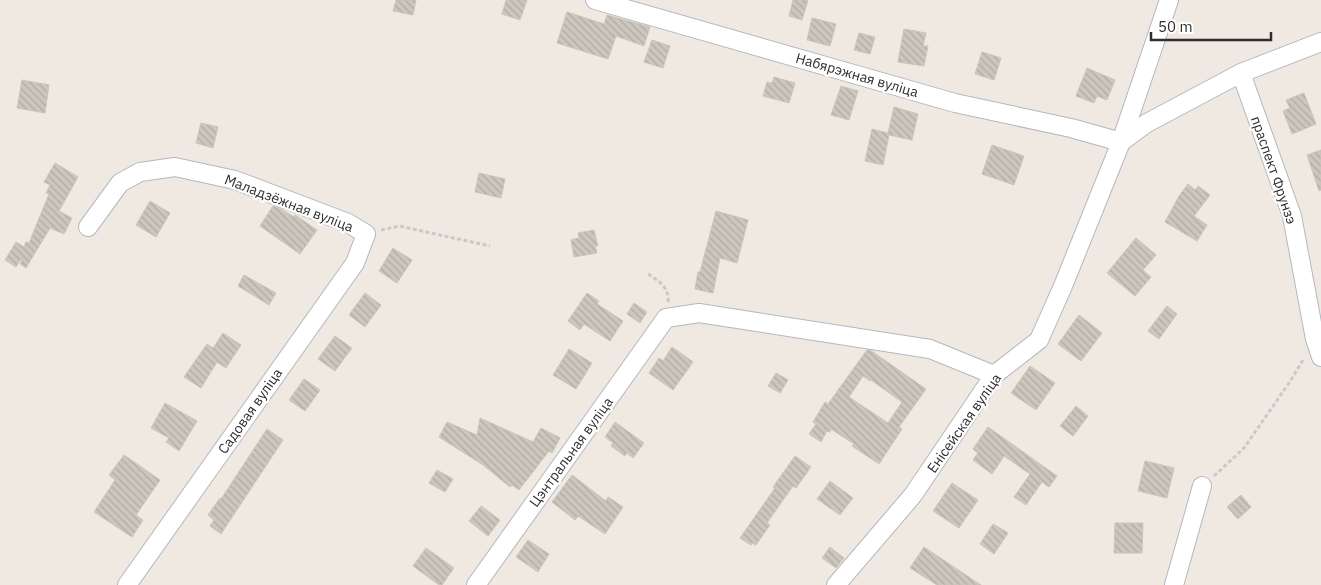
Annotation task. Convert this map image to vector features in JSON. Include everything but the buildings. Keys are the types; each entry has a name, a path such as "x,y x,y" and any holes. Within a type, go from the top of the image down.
{"street":[{"name":"Набярэжная вуліца","path":"595,0 955,103 1070,128 1121,142"},
{"name":"Енісейская вуліца","path":"836,585 914,495 994,375 1039,340 1121,142 1169,0"},
{"path":"1121,142 1147,123 1241,73 1321,42"},
{"name":"праспект Фрунзэ","path":"1241,73 1292,216 1315,339 1321,356"},
{"name":"Маладзёжная вуліца","path":"88,227 120,183 140,172 174,167 235,180 348,223 366,234"},
{"name":"Садовая вуліца","path":"127,585 355,263 366,234"},
{"path":"666,318 698,313 930,349 994,375"},
{"name":"Цэнтральная вуліца","path":"476,585 666,318"},
{"path":"1174,585 1202,486"}],"path":[{"path":"366,234 399,226 490,246"},
{"path":"648,274 664,285 669,298 666,318"},
{"path":"1202,486 1244,448 1291,380 1315,339"}]}
